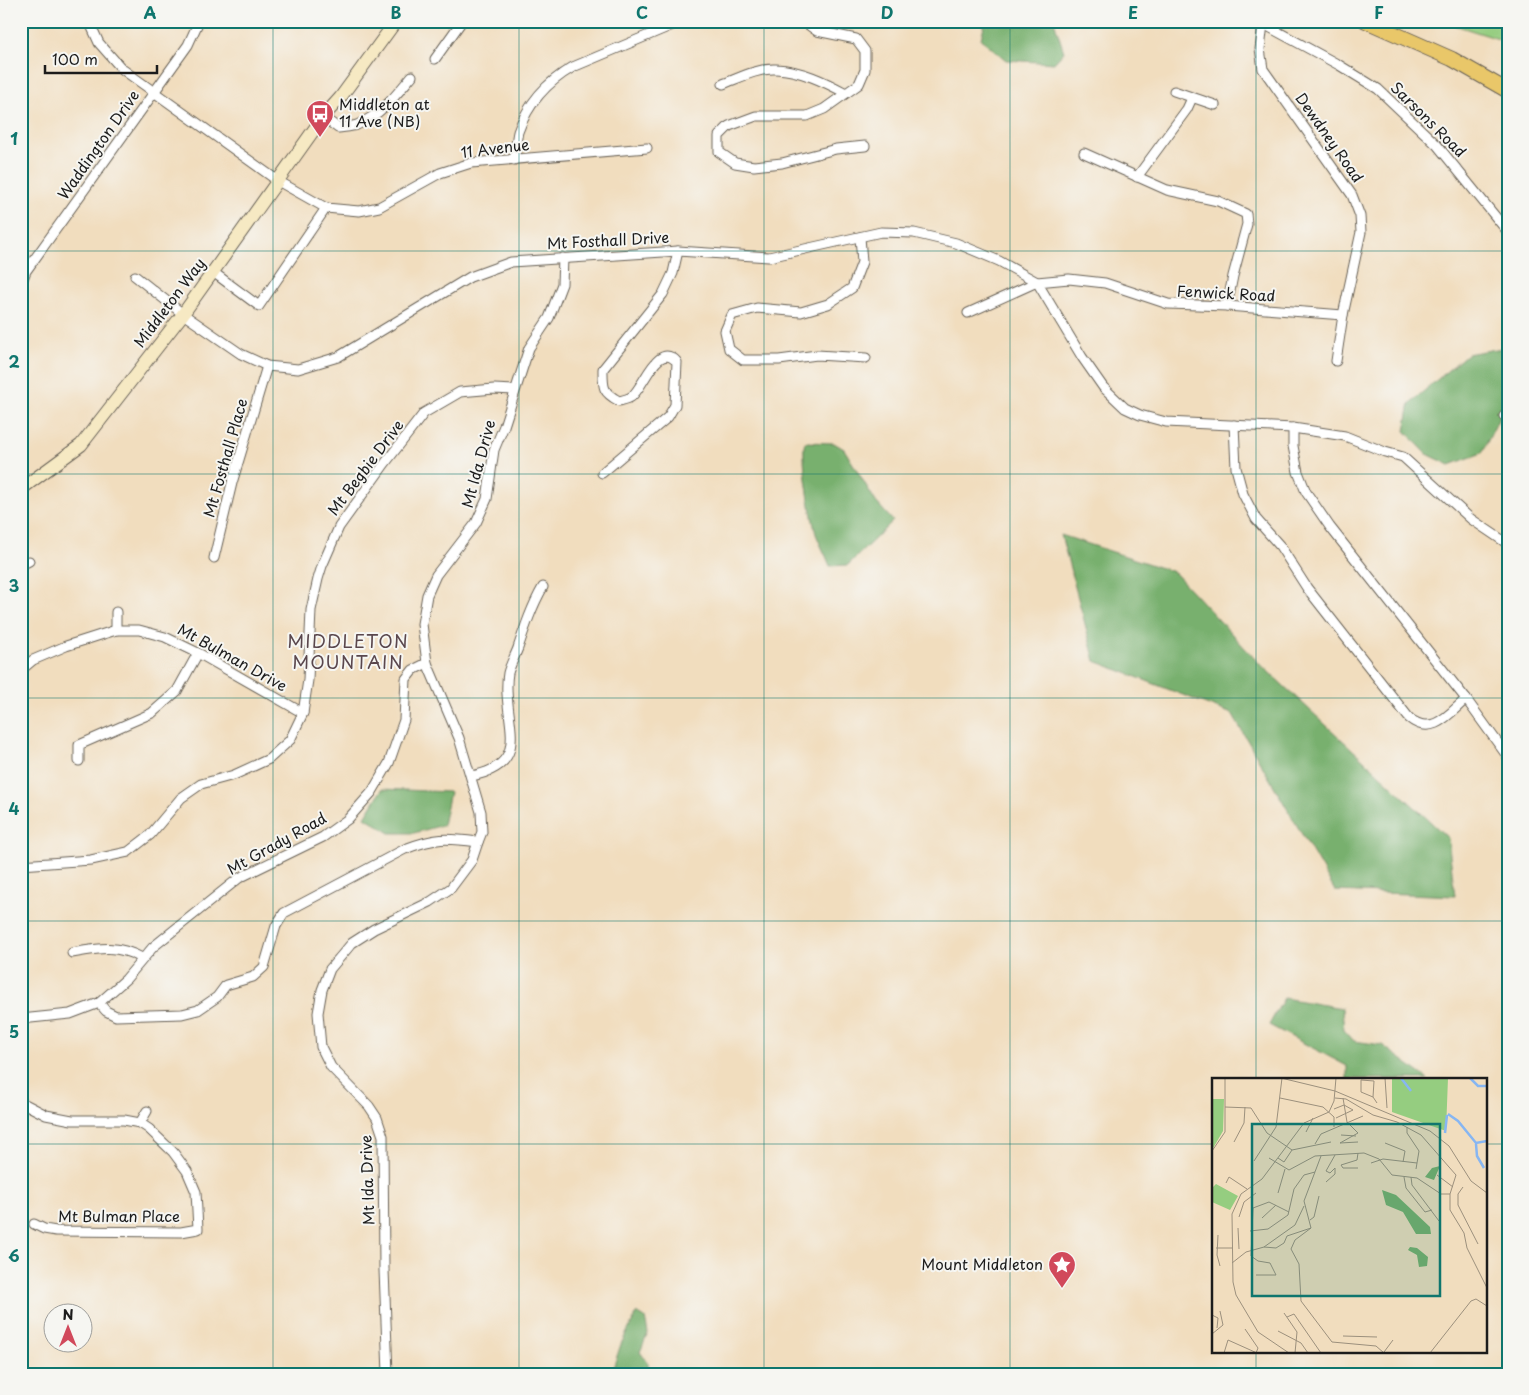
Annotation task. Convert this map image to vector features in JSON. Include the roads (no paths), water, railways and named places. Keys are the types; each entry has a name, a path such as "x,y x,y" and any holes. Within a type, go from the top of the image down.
{"main road":[{"path":"1366,21 1452,59 1508,91"}],"street":[{"name":"11 Avenue","path":"89,21 99,43 122,69 278,181 326,208 359,211 379,207 440,173 471,163 647,148"},
{"name":"Waddington Drive","path":"21,284 26,272 188,45 199,21"},
{"name":"Middleton Way","path":"21,489 81,445 183,314 323,117 340,98 396,21"},
{"path":"436,59 462,21"},
{"path":"514,160 518,134 528,111 544,89 558,76 573,67 671,23 682,21"},
{"path":"802,21 817,32 856,39 865,51 865,70 859,84 824,109 807,116 756,116 729,126 718,136 719,152 735,163 754,166 782,163 836,149 865,146"},
{"name":"Sarsons Road","path":"1260,23 1339,65 1378,89 1437,144 1508,232"},
{"name":"Dewdney Road","path":"1260,23 1260,48 1263,69 1352,195 1360,216 1362,232 1343,315 1336,361"},
{"path":"723,84 750,74 775,69 802,74 824,81 846,93"},
{"path":"323,117 338,128 356,126 390,102 412,76"},
{"path":"1174,91 1215,105"},
{"path":"1137,177 1187,109 1192,98"},
{"path":"1084,153 1166,190 1218,201 1246,214 1247,224 1233,276 1228,306"},
{"path":"213,272 260,306 326,208"},
{"name":"Mt Fosthall Drive","path":"135,276 183,314 241,354 267,366 298,369 338,357 470,277 511,262 678,251 769,257 881,232 914,233 947,241 999,261 1037,282"},
{"path":"860,237 862,262 852,288 828,304 801,312 757,308 732,315 724,332 729,349 743,360 778,360 817,354 866,358"},
{"path":"602,473 668,417 675,406 678,362 673,357 665,356 658,360 631,397 619,401 608,395 603,384 603,369 663,294 673,273 678,251"},
{"name":"Mt Ida Drive","path":"388,1374 384,1270 383,1136 377,1118 369,1106 331,1067 321,1047 318,1013 322,990 330,969 352,942 374,929 430,902 451,888 472,860 482,832 481,812 459,738 427,663 422,624 427,595 436,575 476,523 487,499 494,450 504,426 529,348 549,318 562,284 563,258"},
{"name":"Fenwick Road","path":"968,313 1037,282 1069,279 1105,283 1168,304 1228,306 1343,315"},
{"path":"1037,282 1082,357 1103,387 1125,408 1140,415 1166,422 1293,428 1345,436 1385,452 1403,456 1471,519 1508,544"},
{"name":"Mt Fosthall Place","path":"214,558 232,483 267,366"},
{"name":"Mt Begbie Drive","path":"21,865 92,860 128,852 150,835 181,798 201,784 234,775 268,759 290,740 303,713 308,680 311,610 322,566 339,527 424,413 460,392 494,389 514,390"},
{"path":"1234,425 1236,468 1243,494 1256,519 1280,546 1307,588 1409,718 1414,723 1421,725 1439,723 1466,699"},
{"path":"1293,428 1292,446 1298,472 1306,492 1330,527 1466,699 1508,757"},
{"path":"471,776 496,768 508,754 512,737 507,690 508,672 535,601 543,587"},
{"path":"116,612 116,630"},
{"name":"Mt Bulman Drive","path":"21,670 33,660 66,646 116,630 139,630 165,637 198,653 303,713"},
{"path":"79,761 79,745 152,713 176,690 198,653"},
{"name":"Mt Grady Road","path":"21,1019 70,1014 99,1003 126,979 153,947 239,878 323,837 348,819 372,792 389,763 404,720 406,679 413,670 427,663"},
{"path":"99,1003 106,1011 116,1016 182,1014 198,1010 217,997 226,985 253,977 264,967 276,926 284,913 405,849 426,841 445,838 478,842"},
{"path":"72,953 98,948 116,948 142,958"},
{"name":"Mt Bulman Place","path":"21,1102 46,1116 72,1120 124,1120 140,1124 149,1129 173,1152 187,1171 196,1192 198,1229 181,1232 56,1232 34,1224"},
{"path":"140,1124 147,1111"}],"place":[{"name":"Middleton at 11 Ave (NB)","path":"320,138"},
{"name":"Mount Middleton","path":"1062,1289"}],"district":[{"name":"MIDDLETON MOUNTAIN","path":"348,652"}]}
